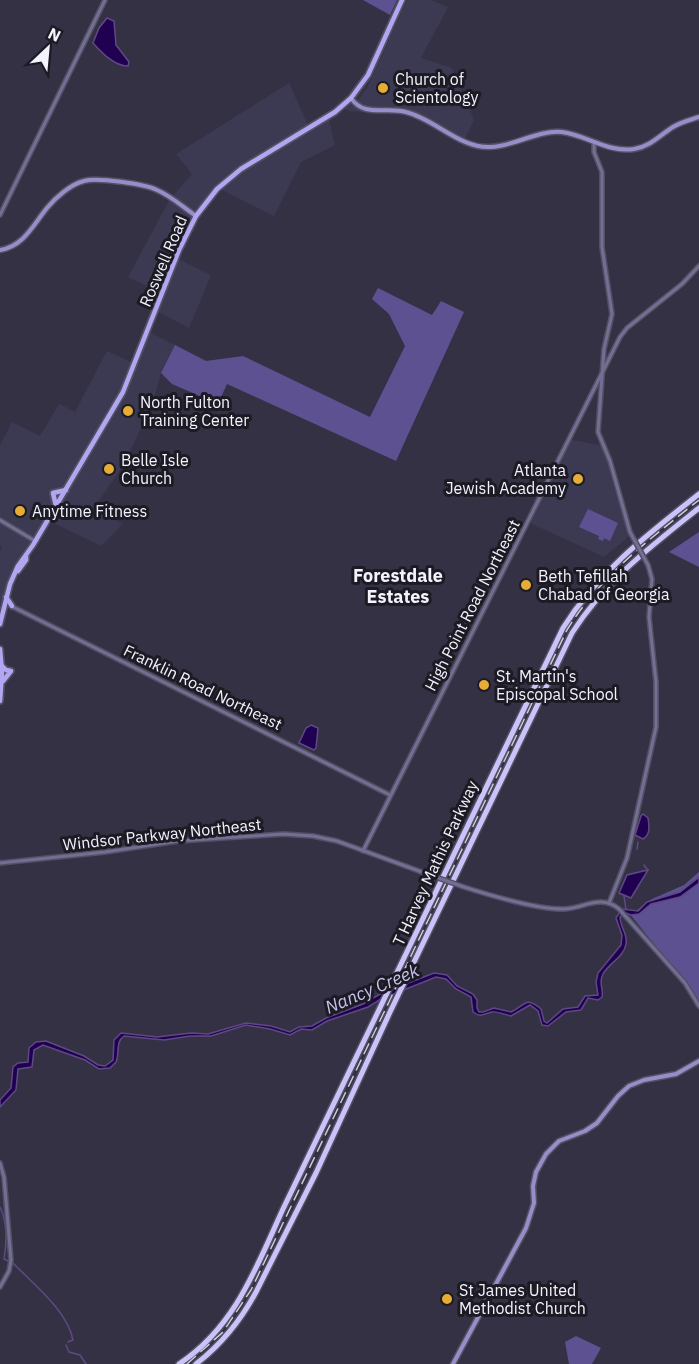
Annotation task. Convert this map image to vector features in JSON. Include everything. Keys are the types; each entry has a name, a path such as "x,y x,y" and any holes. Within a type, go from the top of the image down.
{"highway":[{"name":"T Harvey Mathis Parkway","path":"179,1364 212,1336 242,1297 545,661 566,622 611,567 698,494"},
{"name":"T Harvey Mathis Parkway","path":"196,1364 227,1336 251,1302 316,1173 411,967 572,633 585,612 609,583 656,542 699,510"}],"main road":[{"name":"Roswell Road","path":"0,624 6,597 23,558 123,392 178,250 195,216 217,189 240,170 335,112 351,98 368,75 402,0"},
{"path":"351,98 364,109 391,109 411,113 477,146 490,147 555,132 572,134 621,149 638,148 649,144 679,124 699,117"},
{"path":"0,250 21,240 56,198 87,180 153,188 167,195 195,216"},
{"path":"56,506 53,493 66,490"},
{"path":"6,597 12,606"},
{"path":"0,649 2,685 0,701"},
{"path":"1,665 10,671 2,685"},
{"path":"453,1364 526,1228 534,1203 533,1186 536,1172 546,1154 560,1141 585,1131 597,1123 629,1086 644,1080 676,1074 699,1061"}],"street":[{"path":"0,214 105,0"},
{"path":"594,142 594,152 602,172 602,247 612,314 605,342 599,434 610,461 630,532 648,565 652,579 649,617 656,682 656,727 627,858 609,903 619,909 686,983 699,1006"},
{"name":"High Point Road Northeast","path":"363,851 602,370 624,331 681,284 699,266"},
{"path":"0,520 35,541"},
{"name":"Franklin Road Northeast","path":"4,603 390,795"},
{"name":"Windsor Parkway Northeast","path":"0,863 105,852 178,841 283,834 329,839 464,887 551,909 569,909 596,902 609,903"},
{"path":"0,1163 4,1176 11,1260 9,1271 0,1287"}],"shaded area":[{"path":"363,0 397,0 390,15"},
{"path":"407,0 431,0 448,7 421,58 452,68 474,120 464,141 419,116 390,109 362,112 349,111 344,108 358,100 367,88"},
{"path":"107,18 114,21 116,45 129,62 128,66 113,61 93,43 99,28"},
{"path":"289,83 309,127 328,116 335,145 301,162 274,216 218,188 206,200 176,258 211,275 189,328 154,310 159,292 128,277 170,199 192,174 176,154"},
{"path":"378,288 432,315 441,301 464,312 396,461 227,384 218,404 172,384 161,373 175,345 206,361 243,356 370,417 405,346 389,314 372,299"},
{"path":"147,331 175,345 161,373 153,402 124,464 94,508 123,524 101,546 47,520 8,588 0,630 0,551 2,547 0,545 0,445 12,422 40,436 59,404 75,412 107,351 133,363"},
{"path":"568,439 604,446 614,488 630,532 628,537 604,557 530,523"},
{"path":"588,509 618,523 610,541 604,538 603,541 598,539 599,536 579,527"},
{"path":"699,532 699,567 669,552"},
{"path":"311,725 318,728 314,750 299,743 306,728"},
{"path":"643,814 648,818 649,827 643,839 635,835"},
{"path":"648,870 631,898 619,893 627,875"},
{"path":"699,872 699,1009 682,979 629,913 652,899 684,885"},
{"path":"699,877 699,883 680,897 651,904 639,914 626,913 620,917 626,937 625,949 603,974 602,997 598,1000 588,998 581,1010 566,1012 548,1026 542,1025 538,1011 530,1005 511,1016 494,1012 478,1015 473,1012 471,997 456,989 446,979 436,977 381,999 368,1007 327,1021 312,1030 301,1029 290,1035 246,1025 211,1036 164,1040 124,1036 119,1044 116,1062 110,1068 99,1069 85,1060 43,1045 34,1050 32,1067 18,1069 16,1090 0,1107 0,1100 11,1088 13,1067 18,1063 28,1062 29,1048 36,1042 46,1041 84,1056 98,1065 105,1066 113,1060 114,1040 121,1033 157,1037 191,1033 208,1034 246,1023 271,1026 290,1032 299,1027 312,1026 326,1018 363,1004 380,994 434,973 447,975 457,986 473,994 477,1000 479,1012 494,1008 511,1012 528,1002 541,1009 544,1021 547,1023 563,1009 578,1007 585,996 598,995 596,982 598,973 621,945 622,935 616,918 622,909 638,911 647,902 680,892"},
{"path":"576,1336 601,1348 592,1364 569,1364 565,1342"}],"waterway":[{"path":"637,849 638,842"},
{"path":"644,865 647,869"},
{"path":"624,896 626,910"},
{"path":"0,1207 6,1232 4,1259 8,1261"},
{"path":"13,1263 48,1298 64,1318 73,1340 68,1342"},
{"path":"66,1345 69,1352 80,1355 86,1364"}],"railway":[{"path":"187,1364 223,1332 251,1290 567,630 610,575 699,500"}],"place":[{"name":"Church of Scientology","path":"383,88"},
{"name":"North Fulton Training Center","path":"128,411"},
{"name":"Belle Isle Church","path":"109,469"},
{"name":"Atlanta Jewish Academy","path":"578,479"},
{"name":"Anytime Fitness","path":"20,511"},
{"name":"Beth Tefillah Chabad of Georgia","path":"526,585"},
{"name":"St. Martin's Episcopal School","path":"484,685"},
{"name":"St James United Methodist Church","path":"447,1299"}],"district":[{"name":"Forestdale Estates","path":"398,586"}],"water label":[{"name":"Nancy Creek","path":"372,989"}]}
